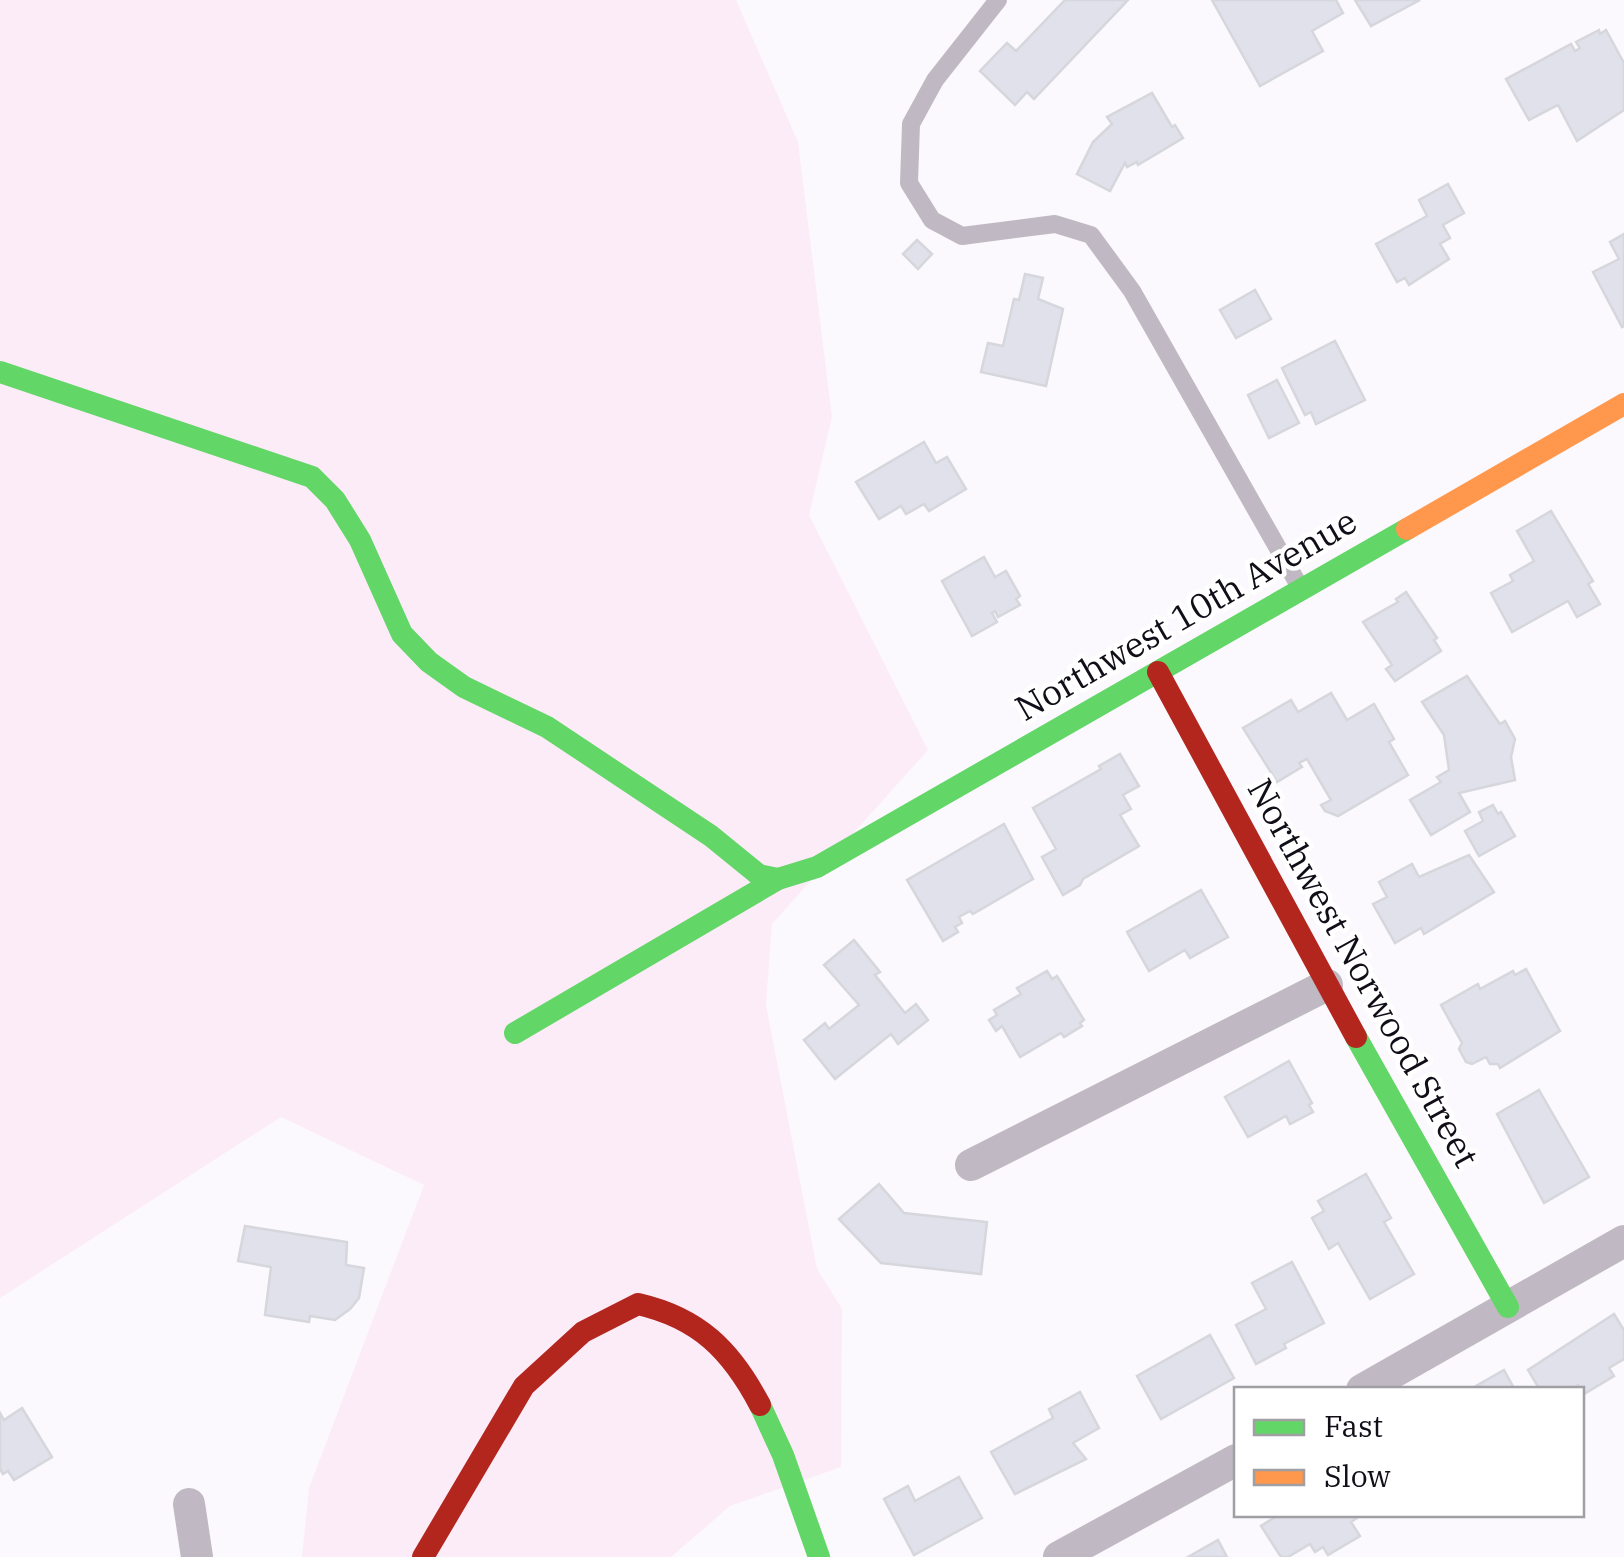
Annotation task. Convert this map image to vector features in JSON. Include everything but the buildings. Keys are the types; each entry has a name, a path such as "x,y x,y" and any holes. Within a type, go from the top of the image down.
{"street":[{"path":"0,372 312,477 335,500 360,540 402,634 429,662 464,686 546,727 710,836 759,875 778,878"},
{"name":"Northwest 10th Avenue","path":"514,1033 778,878 817,867 1624,404"},
{"name":"Northwest Norwood Street","path":"1158,672 1327,985 1508,1307"},
{"path":"971,1164 1327,985"},
{"path":"1367,1387 1624,1241"},
{"path":"423,1557 524,1386 583,1332 638,1304 676,1314 712,1337 756,1392 819,1557"},
{"path":"1059,1557 1234,1461"},
{"path":"189,1504 197,1557"}],"lane":[{"path":"998,0 935,80 911,124 910,183 932,220 962,236 1055,224 1091,235 1132,291 1301,590"}],"shaded area":[{"path":"0,0 736,0 798,142 832,417 809,515 928,750 772,924 766,1005 817,1269 842,1309 841,1467 730,1506 671,1557 302,1557 309,1488 424,1185 281,1117 0,1298"}],"traffic: fast":[{"path":"0,372 312,477 335,500 360,540 402,634 429,662 464,687 547,727 711,836 759,875 778,879"},
{"path":"515,1033 778,879 817,867 1407,529"},
{"path":"1356,1037 1508,1307"},
{"path":"760,1405 783,1455 819,1557"}],"traffic: slow":[{"path":"1407,529 1624,404"}],"traffic: jam":[{"path":"1158,672 1356,1037"},
{"path":"423,1557 524,1386 583,1332 638,1304 679,1318 711,1339 737,1368 760,1405"}]}
